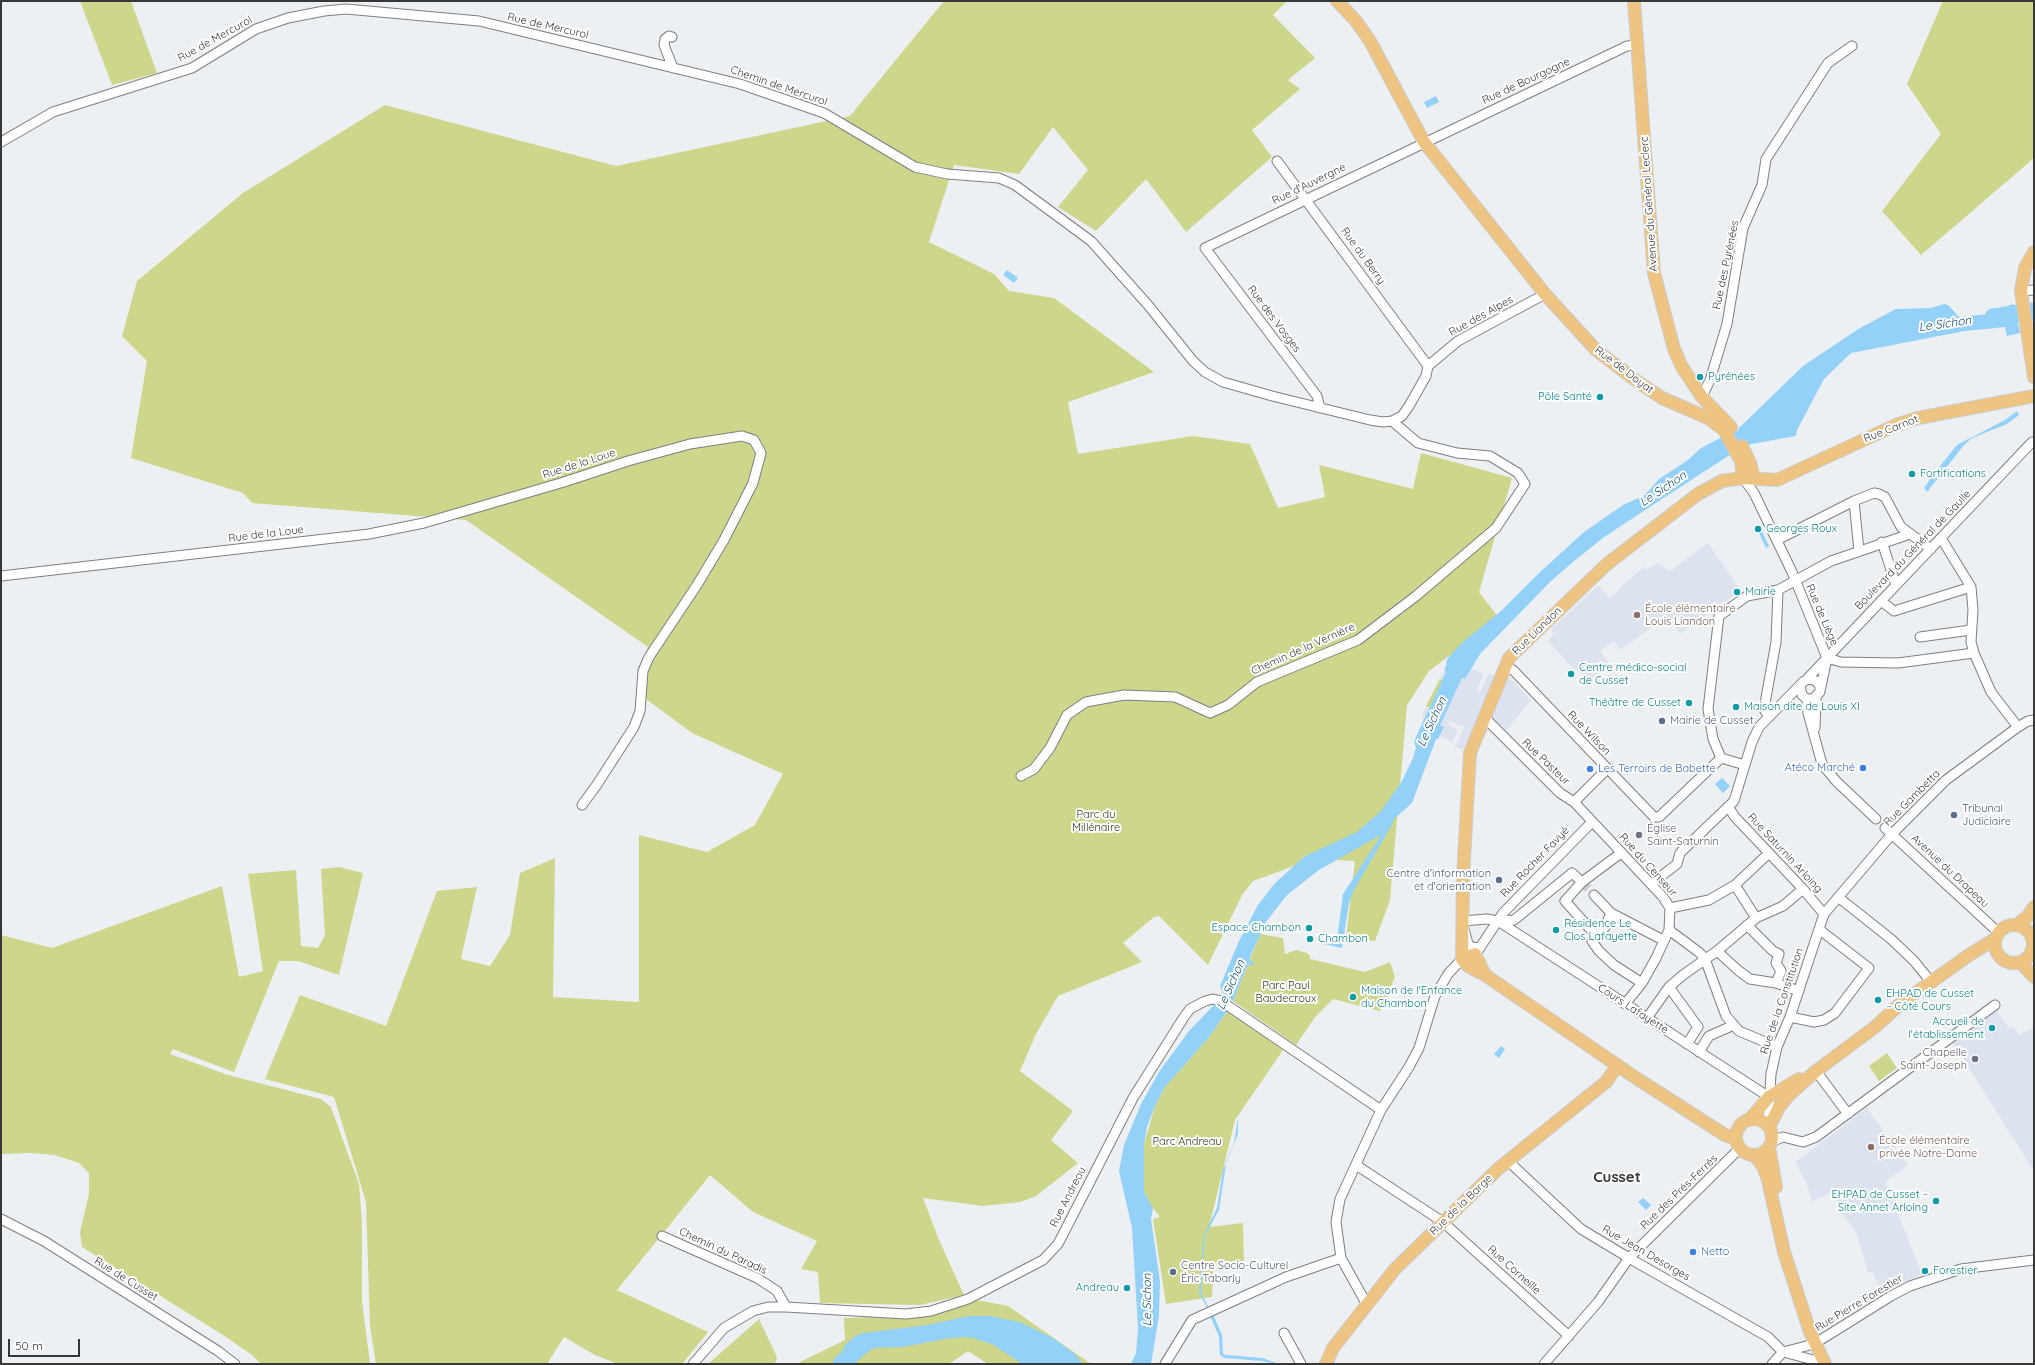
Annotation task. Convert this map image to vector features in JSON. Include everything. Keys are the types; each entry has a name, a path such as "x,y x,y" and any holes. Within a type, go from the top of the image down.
{"main road":[{"name":"Rue de Doyat","path":"1337,1 1356,21 1370,40 1424,142 1545,294 1596,350 1662,398 1728,428"},
{"name":"Avenue du Général Leclerc","path":"1634,1 1654,273 1674,349 1682,368 1702,397 1728,428"},
{"path":"2034,252 2025,268 2021,291 2034,370"},
{"path":"2028,331 2034,348"},
{"name":"Rue Carnot","path":"1749,478 1777,480 1896,425 1918,418 2034,396"},
{"path":"1675,404 1702,397"},
{"path":"1728,428 1744,459 1749,478"},
{"name":"Rue Liandon","path":"1462,959 1463,877 1470,752 1509,658 1607,564 1650,529 1698,494 1722,481 1749,478"},
{"path":"2017,925 2028,916 2034,907"},
{"path":"2029,933 2034,917"},
{"path":"1768,1127 1779,1107 1789,1095 1816,1071 1874,1027 1899,1014 1932,983 1969,955 1997,936 2010,925 2017,925 2026,929 2033,945 2031,953 2020,962 2008,962 2001,958 1985,955 1969,955"},
{"path":"1997,936 1995,946 2001,958"},
{"path":"1485,975 1477,951 1462,959 1468,966 1485,975 1618,1066 1712,1126 1738,1144 1746,1153 1754,1155 1763,1153 1770,1144"},
{"path":"2020,962 2034,977"},
{"name":"Rue de la Barge","path":"1326,1364 1333,1348 1366,1303 1395,1269 1508,1160 1606,1082 1618,1066"},
{"path":"1738,1144 1737,1131 1769,1097 1816,1071"},
{"path":"1712,1126 1729,1128 1745,1123 1763,1122 1771,1132 1770,1144 1779,1224 1784,1252 1814,1344 1825,1364"},
{"path":"1754,1155 1763,1166 1779,1224"}],"street":[{"name":"Rue de Mercurol","path":"1,142 53,112 192,68 256,30 288,18 324,11 346,9 479,21 615,54"},
{"path":"672,37 669,36 665,39 664,45 673,68"},
{"name":"Rue de Bourgogne","path":"1424,142 1627,46 1638,45"},
{"name":"Rue des Pyrénées","path":"1702,397 1710,380 1727,324 1743,228 1762,185 1766,159 1828,63 1852,46"},
{"name":"Chemin de Mercurol","path":"615,54 740,84 824,113 915,167 947,174 999,178 1015,185 1091,241 1148,305 1192,361 1205,372 1223,382 1320,408 1370,420 1382,422 1392,421"},
{"name":"Rue d'Auvergne","path":"1205,248 1424,142"},
{"name":"Rue du Berry","path":"1278,162 1306,198 1428,366"},
{"name":"Rue des Vosges","path":"1205,248 1317,396 1320,408"},
{"path":"2021,291 2034,290"},
{"name":"Rue des Alpes","path":"1392,421 1402,416 1409,406 1426,376 1428,366 1458,341 1545,294"},
{"name":"Chemin de la Vernière","path":"1021,776 1034,769 1050,748 1067,715 1086,702 1124,695 1176,697 1210,713 1228,705 1257,682 1358,640 1416,596 1496,528 1525,484 1518,473 1490,456 1457,453 1418,443 1392,421"},
{"name":"Rue de la Loue","path":"1,576 369,534 424,523 564,482 628,461 690,444 742,436 754,440 761,453 759,466 753,483 724,540 697,585 649,657 643,671 640,711 634,726 596,786 582,805"},
{"name":"Boulevard du Général de Gaulle","path":"1729,808 1734,802 1752,742 1759,727 1804,683 2032,442 2034,442"},
{"name":"Rue de Liège","path":"1749,478 1754,493 1777,540 1827,658"},
{"path":"1777,540 1854,501 1874,494 1879,494 1885,497 1901,527 1930,549"},
{"path":"1854,501 1859,551"},
{"path":"1745,765 1721,758 1713,738 1708,709 1719,616 1733,604 1747,596 1778,590 1831,560 1910,534"},
{"path":"1941,538 1971,586 1973,610 1971,630 1974,653 1991,692 2018,727"},
{"path":"1882,542 1896,586"},
{"path":"1881,602 1894,611 1971,586"},
{"path":"1769,717 1764,709 1776,642 1778,590"},
{"path":"1920,637 1971,630"},
{"path":"1876,819 1827,771 1822,764 1815,735 1812,697 1827,658 1841,662 1898,663 1974,653"},
{"name":"Rue Wilson","path":"1505,668 1513,670 1654,817 1659,816 1721,758"},
{"path":"1782,704 1812,697 1820,686 1816,681 1804,683 1800,692 1812,697"},
{"name":"Rue Pasteur","path":"1485,718 1560,793 1574,802 1592,822"},
{"name":"Rue Gambetta","path":"1824,914 1892,834 1952,775 2018,727 2028,721 2034,720"},
{"path":"1574,802 1608,769"},
{"path":"1651,884 1677,864 1680,853 1729,808"},
{"name":"Rue Saturnin Arloing","path":"1729,808 1768,854 1803,889 1824,914"},
{"name":"Rue du Censeur","path":"1592,822 1651,884 1670,908 1669,930"},
{"name":"Rue Rocher Favyé","path":"1477,951 1503,912 1592,822"},
{"name":"Avenue du Drapeau","path":"1885,828 1997,936"},
{"path":"1592,931 1565,901 1582,882 1621,853"},
{"path":"1670,908 1709,900 1735,885 1768,854"},
{"path":"1477,951 1468,944 1462,921 1487,919 1498,921 1514,920 1572,873 1582,882"},
{"path":"1735,885 1756,918"},
{"path":"1647,1018 1669,987 1682,974 1717,951 1756,918 1783,906 1803,889"},
{"path":"1594,895 1611,913 1663,940"},
{"path":"1838,898 1891,939 1914,960 1932,983"},
{"path":"1611,913 1605,927 1592,941 1599,951 1614,965 1642,983"},
{"name":"Rue de la Constitution","path":"1768,1127 1771,1074 1777,1047 1790,1017 1820,930 1824,914"},
{"name":"Cours Lafayette","path":"1498,921 1769,1097"},
{"path":"1747,925 1773,951 1779,954 1776,963 1781,971 1776,983"},
{"path":"1625,1004 1642,983 1669,930 1700,953 1705,959 1726,1016 1739,1031 1777,1047"},
{"path":"1790,1017 1814,1022 1824,1020 1835,1013 1869,968 1820,930"},
{"path":"1717,951 1739,972 1750,979 1776,983 1799,991"},
{"path":"1366,1303 1341,1258 1336,1222 1340,1199 1381,1110 1409,1067 1419,1048 1435,996 1448,974 1462,959"},
{"path":"1669,987 1698,1027 1687,1044"},
{"name":"Rue Andreau","path":"693,1364 724,1328 753,1311 786,1307 906,1314 931,1311 952,1306 968,1299 1043,1260 1058,1244 1133,1098 1184,1017 1198,1004 1213,999 1221,1001 1381,1110"},
{"path":"1770,1144 1783,1138 1803,1142 1816,1137 1995,1005"},
{"path":"1699,1052 1709,1036 1734,1025"},
{"path":"1816,1071 1848,1114"},
{"name":"Rue des Prés-Ferrés","path":"1544,1364 1598,1302 1629,1258 1738,1144"},
{"name":"Rue Jean Desorges","path":"1508,1160 1581,1229 1768,1337 1783,1352"},
{"name":"Rue Corneille","path":"1356,1165 1443,1222 1569,1336"},
{"name":"Rue de Cusset","path":"1,1219 44,1241 218,1351 235,1364"},
{"name":"Chemin du Paradis","path":"662,1236 758,1278 777,1291 786,1307"},
{"path":"1165,1364 1192,1320 1286,1276 1341,1258"},
{"name":"Rue Pierre Forestier","path":"1783,1352 1814,1344 1891,1296 1910,1286 1961,1269 2034,1260"},
{"path":"1284,1332 1301,1364"},
{"path":"1772,1364 1783,1352 1825,1364"}],"shaded area":[{"name":"École élémentaire Louis Liandon","path":"1708,543 1739,588 1733,592 1735,595 1681,633 1665,618 1620,650 1614,641 1600,651 1609,663 1588,684 1582,673 1573,668 1547,641 1553,635 1551,629 1598,585 1610,598 1644,566 1646,570 1657,563 1670,571"},
{"path":"1470,668 1484,674 1476,691 1480,692 1489,673 1496,678 1511,679 1531,700 1506,731 1501,725 1474,728 1463,750 1455,747 1464,727 1450,721 1448,725 1458,730 1452,742 1439,736 1443,727 1421,717 1444,670 1464,679"},
{"path":"1998,1010 1998,1013 2009,1028 2013,1026 2020,1035 2032,1027 2034,1028 2034,1171 1953,1043"},
{"name":"École élémentaire privée Notre-Dame","path":"1867,1108 1908,1165 1885,1182 1922,1274 1893,1287 1883,1294 1872,1272 1868,1272 1856,1232 1845,1218 1833,1191 1812,1202 1806,1182 1795,1162"}],"green space":[{"path":"80,1 131,1 157,73 112,85"},
{"name":"Parc du Millénaire","path":"944,1 1287,1 1273,15 1315,58 1288,80 1300,89 1252,130 1272,157 1186,232 1146,179 1096,231 1058,207 1088,170 1053,127 1019,174 954,165 929,242 994,274 1009,291 1054,298 1154,372 1068,402 1078,454 1193,436 1250,444 1278,508 1325,497 1319,465 1413,489 1421,453 1512,478 1479,592 1499,618 1429,671 1407,705 1390,900 1375,941 1346,938 1355,861 1313,859 1253,881 1242,895 1208,965 1159,916 1154,917 1123,943 1142,962 1058,996 1036,1034 1020,1071 1073,1111 1051,1140 1078,1163 1036,1196 1020,1202 983,1206 923,1198 939,1240 964,1295 920,1305 820,1303 818,1272 801,1269 817,1241 753,1212 710,1175 617,1290 708,1332 682,1364 618,1364 595,1355 564,1337 547,1364 376,1364 370,1326 366,1202 334,1097 265,1079 300,995 386,1026 437,891 477,887 461,959 490,966 510,935 520,873 555,858 553,997 639,1002 639,835 707,852 755,825 783,774 692,733 638,693 638,668 648,647 466,520 252,503 243,493 131,458 147,361 122,336 137,281 243,193 385,105 616,166 850,116"},
{"path":"1943,1 2034,1 2034,158 1921,255 1882,211 1941,134 1907,84"},
{"path":"1440,679 1457,688 1445,714 1426,706"},
{"path":"339,867 363,873 339,975 298,961 279,961 234,1072 173,1049 170,1054 228,1075 321,1099 331,1107 359,1184 362,1222 362,1301 370,1364 261,1364 252,1355 223,1335 82,1247 80,1232 89,1194 89,1173 79,1163 54,1155 31,1153 1,1154 1,935 52,948 222,886 239,977 263,971 248,874 296,870 301,946 318,948 325,935 321,869"},
{"name":"Parc Paul Baudecroux","path":"1260,934 1283,938 1285,954 1296,950 1307,953 1310,956 1310,959 1365,972 1390,962 1395,977 1382,1008 1380,1011 1333,999 1315,1017 1296,1045 1233,1001"},
{"name":"Parc Andreau","path":"1228,1010 1283,1050 1235,1120 1209,1227 1243,1223 1244,1263 1213,1270 1212,1297 1166,1304 1153,1219 1160,1217 1148,1201 1144,1192 1144,1144 1155,1106 1165,1087 1210,1036"},
{"path":"1887,1053 1897,1068 1879,1081 1869,1066"},
{"path":"977,1300 1008,1306 1091,1364 988,1364 968,1351 949,1364 800,1364 800,1362 845,1340 844,1318 931,1316"},
{"path":"759,1319 777,1357 775,1364 708,1364"}],"water":[{"path":"1436,96 1439,102 1427,108 1424,102"},
{"path":"1007,270 1018,278 1014,283 1003,275"},
{"path":"1944,304 1948,305 1959,317 2007,312 2007,306 2014,304 2020,333 2007,336 2005,327 1965,331 1851,353 1824,379 1797,430 1796,436 1746,445 1738,429 1803,366 1860,328 1896,309 1931,308"},
{"path":"2017,411 2019,415 2007,424 1972,438 1964,445 1927,492 1924,488 1957,445 2005,420"},
{"path":"1722,437 1731,454 1604,537 1573,562 1550,582 1480,654 1465,679 1444,670 1457,648 1464,641 1501,611 1537,575 1584,532 1623,505 1645,495 1659,479 1688,460 1701,448"},
{"path":"1761,529 1769,546 1766,548 1758,531"},
{"path":"1424,718 1444,727 1438,739 1436,739 1412,803 1393,820 1394,821 1354,890 1349,903 1342,948 1324,944 1326,939 1337,940 1343,894 1380,837 1379,836 1319,870 1287,895 1266,922 1250,957 1254,964 1252,966 1248,964 1233,1001 1223,993 1220,986 1239,941 1258,905 1275,883 1305,856 1357,832 1381,811 1402,781 1413,758"},
{"path":"1722,778 1730,786 1723,793 1715,784"},
{"path":"1216,1003 1228,1010 1210,1036 1165,1087 1155,1106 1147,1127 1144,1144 1144,1192 1153,1208 1151,1219 1160,1281 1159,1316 1151,1364 1131,1364 1136,1353 1138,1328 1132,1228 1119,1171 1124,1145 1141,1104 1159,1072 1189,1031"},
{"path":"1501,1046 1505,1049 1499,1058 1494,1054"},
{"path":"1238,1118 1238,1134 1226,1164 1219,1210 1206,1234 1204,1244 1201,1293 1209,1308 1208,1309 1199,1293 1203,1242 1205,1233 1217,1208 1223,1170 1234,1143"},
{"path":"1643,1198 1651,1205 1646,1210 1638,1202"},
{"path":"1213,1314 1222,1335 1223,1354 1263,1358 1278,1364 1225,1358 1220,1355 1219,1336 1210,1316"},
{"path":"968,1316 990,1316 1020,1322 1053,1338 1075,1354 1083,1364 1022,1364 992,1344 969,1337 950,1338 903,1347 874,1348 852,1361 843,1347 855,1336 863,1333 927,1325"}],"waterway":[{"name":"Le Sichon","path":"1993,317 2034,311"},
{"name":"Le Sichon","path":"1718,452 1762,426"},
{"name":"Le Sichon","path":"1423,742 1454,675 1455,663 1463,654"},
{"name":"Le Sichon","path":"841,1364 866,1342"}],"tunnel":[{"path":"1582,882 1594,895"}],"place":[{"name":"Pyrénées","path":"1700,377"},
{"name":"Pôle Santé","path":"1600,397"},
{"name":"Fortifications","path":"1912,474"},
{"name":"Georges Roux","path":"1758,529"},
{"name":"Mairie","path":"1737,592"},
{"name":"École élémentaire Louis Liandon","path":"1637,615"},
{"name":"Centre médico-social de Cusset","path":"1571,674"},
{"name":"Théâtre de Cusset","path":"1689,703"},
{"name":"Maison dite de Louis XI","path":"1736,707"},
{"name":"Mairie de Cusset","path":"1662,721"},
{"name":"Atéco Marché","path":"1863,768"},
{"name":"Les Terroirs de Babette","path":"1590,769"},
{"name":"Tribunal Judiciaire","path":"1954,815"},
{"name":"Église Saint-Saturnin","path":"1639,835"},
{"name":"Centre d'information et d'orientation","path":"1499,880"},
{"name":"Espace Chambon","path":"1309,928"},
{"name":"Résidence Le Clos Lafayette","path":"1556,930"},
{"name":"Chambon","path":"1310,939"},
{"name":"Maison de l'Enfance du Chambon","path":"1353,997"},
{"name":"EHPAD de Cusset – Côté Cours","path":"1878,1000"},
{"name":"Accueil de l'établissement","path":"1992,1028"},
{"name":"Chapelle Saint-Joseph","path":"1975,1059"},
{"name":"École élémentaire privée Notre-Dame","path":"1871,1147"},
{"name":"EHPAD de Cusset – Site Annet Arloing","path":"1936,1201"},
{"name":"Netto","path":"1693,1252"},
{"name":"Forestier","path":"1925,1271"},
{"name":"Centre Socio-Culturel Éric Tabarly","path":"1173,1272"},
{"name":"Andreau","path":"1127,1288"}],"district":[{"name":"Cusset","path":"1617,1177"}]}
